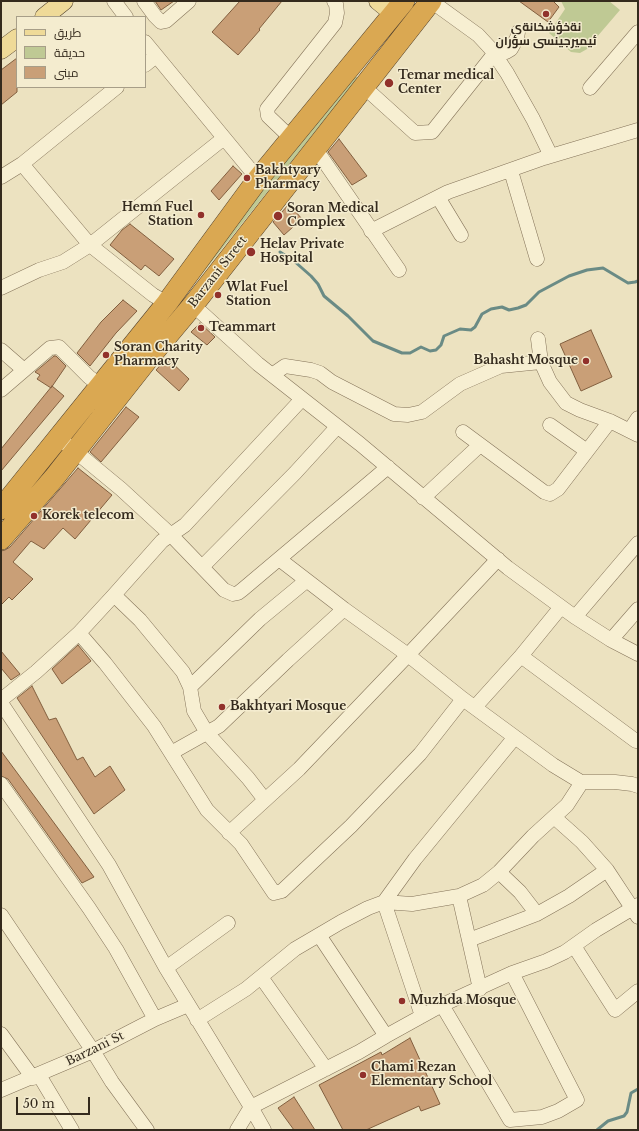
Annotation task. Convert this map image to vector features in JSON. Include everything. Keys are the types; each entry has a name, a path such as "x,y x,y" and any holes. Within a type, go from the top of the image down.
{"highway":[{"name":"Barzani Street","path":"1,539 75,452 147,360 193,305 431,1"},
{"name":"Barzani Street","path":"1,509 167,303 258,179 399,8"},
{"path":"352,64 367,82"}],"main road":[{"path":"45,16 64,1"},
{"path":"378,1 399,8"},
{"path":"1,50 16,39"}],"street":[{"path":"114,1 125,16"},
{"path":"144,1 161,22 166,21 189,1"},
{"path":"291,138 268,116 267,109 334,23 338,14 334,1"},
{"path":"431,1 478,35 494,54 530,112 551,156"},
{"path":"367,82 415,132 432,132 494,54 506,52 511,49 517,38 518,32"},
{"path":"590,88 638,32"},
{"path":"146,46 150,60 175,78 258,179"},
{"path":"1,177 22,164 116,88"},
{"path":"371,231 448,192 551,156 638,130"},
{"path":"1,288 39,270 63,262 90,245 219,142 225,140"},
{"path":"315,148 399,270"},
{"path":"22,164 90,245 153,295 167,303"},
{"path":"510,171 537,259"},
{"path":"438,197 461,235"},
{"path":"193,305 272,375 360,444 498,559 561,607 611,640 638,654"},
{"path":"538,338 541,362 550,382 566,402 580,410 634,432 638,418"},
{"path":"1,390 50,348 59,347 89,377 100,385"},
{"path":"1,350 24,370"},
{"path":"272,375 285,366 311,370 320,373 332,382 394,414 408,415 422,412 460,384 501,366 541,362"},
{"path":"264,1130 166,968 108,865 1,702 79,633 162,541 185,525 302,399"},
{"path":"463,432 544,492 550,494 558,489 610,421"},
{"path":"550,426 587,451"},
{"path":"202,567 295,473 337,427"},
{"path":"58,437 121,489 171,535 224,590 233,594 242,590 388,467"},
{"path":"423,498 480,445"},
{"path":"576,617 638,543"},
{"path":"278,559 344,610 408,655 462,699 553,765 582,782 615,782 638,786"},
{"path":"229,832 299,769 498,559"},
{"path":"190,687 260,618 306,581"},
{"path":"114,595 140,620 183,672 190,687 194,711 207,732 248,778 265,800"},
{"path":"475,707 521,656 561,607"},
{"path":"611,640 638,609"},
{"path":"171,753 219,726 288,660 344,610"},
{"path":"79,633 105,663 154,726 207,810 241,844 274,893 282,891 352,826 420,754 462,699"},
{"path":"521,656 636,741"},
{"path":"384,902 415,859 515,737"},
{"path":"197,1020 246,989 295,949 361,911 384,902 412,904 459,896 483,885 499,872 517,852 567,805 582,782"},
{"path":"1,784 89,908 116,949 155,1019"},
{"path":"238,1130 251,1107 359,1052 442,1005 480,989 512,973 546,961 565,952 596,930 636,910 607,870 582,842 554,817"},
{"path":"469,940 538,914 569,896 607,870"},
{"path":"499,872 520,892 538,914"},
{"path":"459,896 480,989"},
{"path":"384,902 422,1016"},
{"path":"1,915 93,1051 112,1082 146,1130"},
{"path":"166,968 228,923"},
{"path":"319,935 386,1036"},
{"path":"574,946 615,1010 638,991"},
{"path":"442,1005 510,1120 542,1117 558,1111 577,1100 512,973"},
{"path":"261,977 326,1069"},
{"name":"Barzani St","path":"1,1090 93,1051 188,1004"},
{"path":"1,1034 36,1076 72,1130"}],"green space":[{"path":"561,1 609,1 620,10 596,38 596,44 580,53 571,52 549,33 565,9"},
{"path":"354,76 357,77 357,79 67,442 268,180"}],"building":[{"path":"155,1 174,1 161,10"},
{"path":"240,1 282,1 259,29 260,30 238,55 212,32"},
{"name":"نةخؤشخانةى ئیميرجينسى سؤران","path":"519,1 553,1 559,7 548,22"},
{"path":"16,59 17,92 1,105 1,70"},
{"path":"339,139 367,176 352,185 328,152"},
{"path":"233,166 242,174 219,200 211,191"},
{"path":"289,204 302,219 284,235 273,222"},
{"path":"130,224 174,259 159,276 145,265 141,270 110,245 122,230"},
{"path":"123,300 137,311 116,333 90,366 77,353 101,322"},
{"path":"200,323 215,337 207,345 191,332"},
{"name":"Bahasht Mosque","path":"591,330 612,377 581,391 560,344"},
{"path":"54,356 56,356 66,366 51,388 37,379 40,375 35,372"},
{"path":"167,358 189,379 179,391 156,370"},
{"path":"52,386 64,396 1,471 1,449"},
{"path":"126,407 139,417 101,462 90,452"},
{"path":"78,468 112,495 75,539 63,528 44,549 31,541 13,562 33,579 12,600 9,597 1,605 1,551 10,547"},
{"path":"78,645 91,661 62,684 52,669"},
{"path":"1,651 20,674 11,680 1,668"},
{"path":"32,686 49,720 56,718 77,760 83,757 95,777 110,766 125,790 94,814 17,698"},
{"path":"1,751 94,877 82,883 8,779 1,776"},
{"path":"410,1038 440,1104 421,1111 419,1106 366,1130 343,1130 319,1085 381,1052 382,1055"},
{"path":"294,1097 315,1130 294,1130 278,1108"}],"waterway":[{"path":"280,252 294,261 311,276 318,284 324,296 348,316 373,341 402,353 410,353 421,347 430,351 436,350 441,345 444,336 460,329 471,330 475,327 482,314 491,309 502,307 509,310 526,305 539,292 569,276 587,270 603,268 628,283 638,281"},
{"path":"597,1130 608,1121 624,1116 627,1112 631,1093 638,1089"}],"place":[{"name":"نةخؤشخانةى ئیميرجينسى سؤران","path":"546,14"},
{"name":"Temar medical Center","path":"389,83"},
{"name":"Bakhtyary Pharmacy","path":"247,178"},
{"name":"Hemn Fuel Station","path":"201,215"},
{"name":"Soran Medical Complex","path":"278,216"},
{"name":"Helav Private Hospital","path":"251,252"},
{"name":"Wlat Fuel Station","path":"218,295"},
{"name":"Teammart","path":"201,328"},
{"name":"Soran Charity Pharmacy","path":"106,355"},
{"name":"Bahasht Mosque","path":"586,361"},
{"name":"Korek telecom","path":"34,516"},
{"name":"Bakhtyari Mosque","path":"222,707"},
{"name":"Muzhda Mosque","path":"402,1001"},
{"name":"Chami Rezan Elementary School","path":"363,1075"}]}
